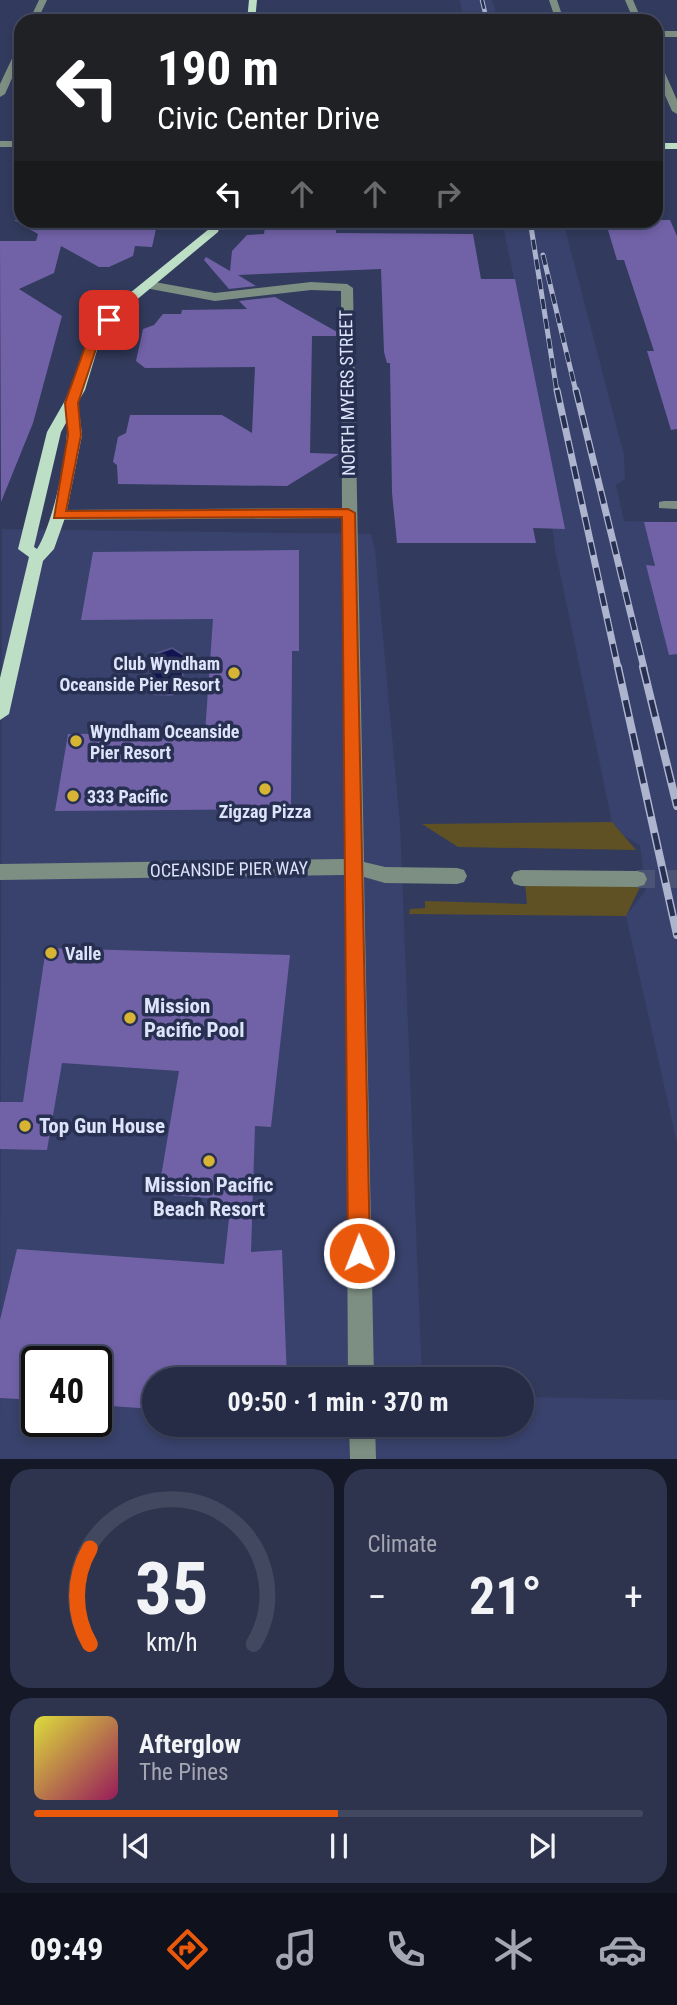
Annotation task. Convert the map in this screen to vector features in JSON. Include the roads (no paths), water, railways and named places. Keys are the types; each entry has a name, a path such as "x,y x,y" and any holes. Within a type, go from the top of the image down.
{"main road":[{"path":"37,555 26,549 54,432 72,403 95,336 124,304 215,228"},
{"path":"0,714 37,555 46,549 59,515 75,435 72,403"}],"street":[{"path":"0,94 14,63"},
{"path":"663,80 677,111"},
{"name":"NORTH MYERS STREET","path":"149,285 215,297 310,286 347,288 361,1367"},
{"path":"59,515 348,513"},
{"name":"OCEANSIDE PIER WAY","path":"0,872 354,867 384,875 457,876"},
{"path":"521,878 638,878"},
{"path":"362,1437 363,1459"}],"tunnel":[{"path":"637,879 677,879"}],"railway":[{"path":"482,0 485,14"},
{"path":"531,228 557,392"},
{"path":"543,255 576,392"},
{"path":"557,390 618,668"},
{"path":"576,390 644,668"},
{"path":"618,667 677,935"},
{"path":"643,667 677,806"}],"place":[{"name":"Club Wyndham Oceanside Pier Resort","path":"234,673"},
{"name":"Wyndham Oceanside Pier Resort","path":"76,741"},
{"name":"Zigzag Pizza","path":"265,789"},
{"name":"333 Pacific","path":"73,796"},
{"name":"Valle","path":"51,953"},
{"name":"Mission Pacific Pool","path":"130,1018"},
{"name":"Top Gun House","path":"25,1126"},
{"name":"Mission Pacific Beach Resort","path":"209,1161"}]}
